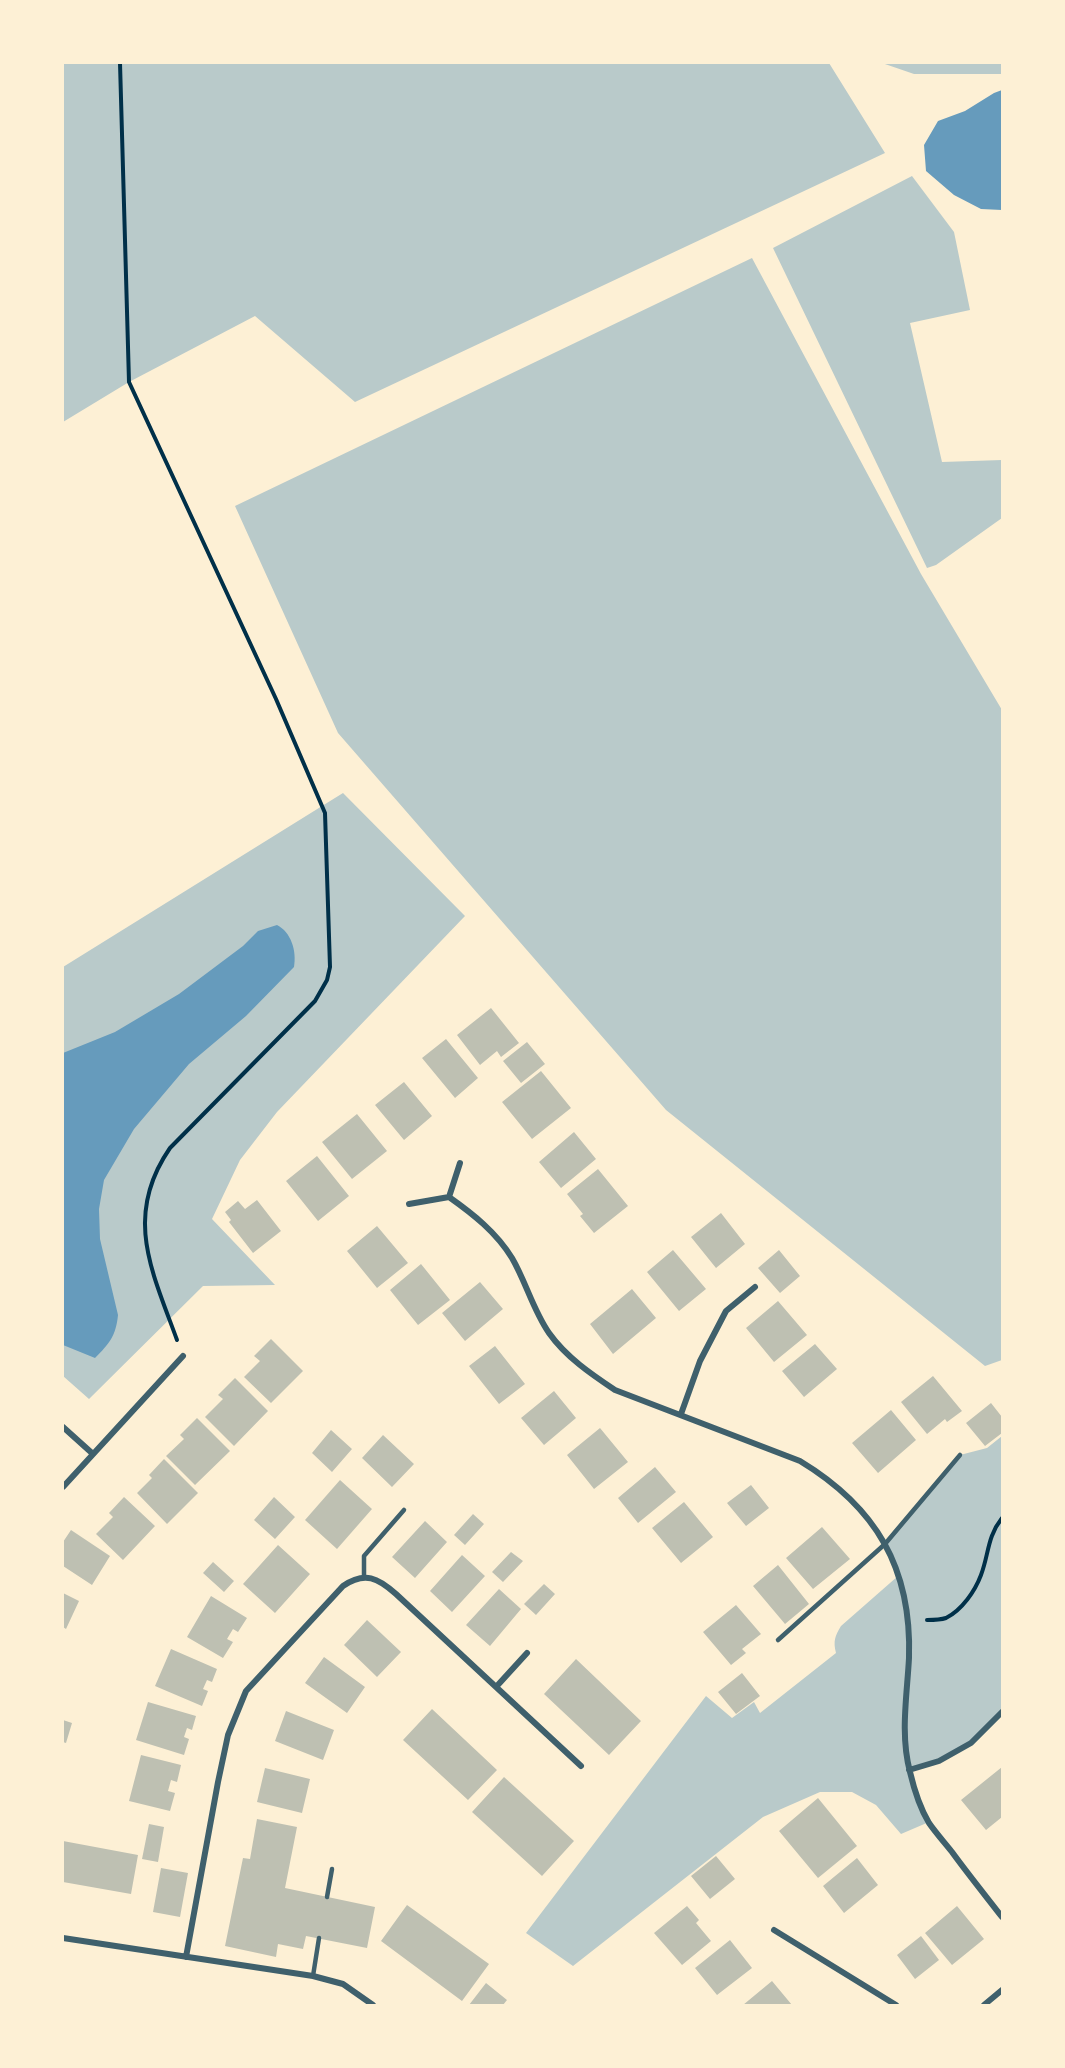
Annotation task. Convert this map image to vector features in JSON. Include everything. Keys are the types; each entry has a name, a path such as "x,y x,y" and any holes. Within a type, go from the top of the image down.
{"street":[{"path":"449,1197 460,1163"},
{"path":"409,1204 449,1197 473,1214 494,1234 512,1259 535,1310 549,1333 565,1352 615,1390 800,1461 826,1477 849,1496 869,1518 885,1544 905,1599 909,1658 904,1707 905,1740 909,1770 917,1796 929,1822 1002,1917"},
{"path":"681,1414 700,1361 726,1311 755,1287"},
{"path":"63,1487 183,1356"},
{"path":"63,1427 93,1454"},
{"path":"186,1957 228,1735 246,1691 343,1586 353,1579 364,1577 376,1579 396,1593 581,1766"},
{"path":"496,1687 527,1653"},
{"path":"909,1770 939,1761 971,1743 1002,1712"},
{"path":"774,1930 896,2005"},
{"path":"63,1938 314,1976 343,1984 373,2005"},
{"path":"984,2005 1002,1990"}],"lane":[{"path":"778,1640 885,1544 960,1455"},
{"path":"364,1577 364,1556 404,1510"},
{"path":"327,1897 332,1869"},
{"path":"314,1976 319,1938"}],"path":[{"path":"120,63 129,382 276,699 325,813 330,960 327,980 322,991 315,1001 170,1148 159,1164 145,1201 144,1223 152,1269 183,1356"},
{"path":"908,1623 944,1619 958,1610 971,1594 981,1575 990,1537 1002,1518"}],"shaded area":[{"path":"63,63 829,63 885,153 355,402 255,316 129,382 63,422"},
{"path":"882,63 1002,63 1002,74 914,74"},
{"path":"912,176 954,232 970,310 910,323 942,462 1002,460 1002,518 936,565 927,568 773,248"},
{"path":"752,258 921,574 1002,710 1002,1360 985,1366 666,1110 338,733 235,506"},
{"path":"343,793 465,916 277,1112 240,1160 212,1219 275,1285 203,1286 89,1399 63,1376 63,967"},
{"path":"1002,1436 1002,1712 971,1743 939,1761 909,1770 929,1822 901,1834 876,1805 852,1792 820,1792 763,1817 573,1966 526,1933 706,1696 732,1718 754,1702 760,1713 836,1653 835,1639 841,1626 898,1576 885,1544 960,1455 987,1448"}],"water":[{"path":"1002,90 1002,210 981,209 954,195 926,171 924,145 938,121 965,111"},
{"path":"277,925 286,932 292,943 295,955 294,967 246,1016 189,1064 134,1129 104,1180 99,1209 100,1239 118,1315 116,1329 111,1339 95,1358 63,1345 63,1053 115,1032 179,994 243,946 258,931"}],"building":[{"path":"491,1008 519,1043 501,1057 497,1051 480,1065 457,1035"},
{"path":"446,1039 478,1078 455,1098 422,1058"},
{"path":"527,1042 545,1064 521,1083 503,1061"},
{"path":"541,1071 571,1108 532,1139 502,1102"},
{"path":"404,1082 432,1116 404,1140 375,1105"},
{"path":"357,1114 387,1151 352,1179 322,1142"},
{"path":"574,1132 596,1159 561,1188 539,1162"},
{"path":"317,1156 349,1196 318,1221 286,1181"},
{"path":"598,1169 628,1206 594,1233 580,1216 583,1214 567,1194"},
{"path":"257,1200 281,1231 253,1253 229,1222 231,1220 225,1212 238,1201 245,1209"},
{"path":"721,1213 745,1244 716,1268 691,1237"},
{"path":"377,1226 408,1263 377,1288 347,1251"},
{"path":"673,1250 706,1289 679,1311 647,1272"},
{"path":"779,1250 800,1276 780,1293 758,1268"},
{"path":"421,1264 450,1300 418,1325 390,1290"},
{"path":"480,1282 503,1309 465,1341 442,1313"},
{"path":"632,1289 656,1318 613,1354 590,1324"},
{"path":"778,1301 807,1335 774,1362 746,1328"},
{"path":"271,1339 303,1371 271,1403 244,1377 260,1361 254,1356"},
{"path":"815,1344 837,1369 804,1397 782,1371"},
{"path":"495,1346 525,1384 499,1404 469,1366"},
{"path":"933,1376 962,1411 947,1422 945,1419 927,1434 901,1402"},
{"path":"235,1378 268,1411 234,1446 205,1417 223,1399 218,1395"},
{"path":"554,1391 576,1418 544,1445 521,1418"},
{"path":"991,1403 1002,1417 1002,1433 985,1446 966,1423"},
{"path":"891,1410 916,1440 878,1473 852,1443"},
{"path":"197,1418 230,1451 195,1485 166,1456 184,1439 180,1435"},
{"path":"600,1428 628,1462 594,1489 567,1455"},
{"path":"331,1430 352,1449 332,1472 312,1453"},
{"path":"383,1435 414,1464 392,1487 362,1458"},
{"path":"164,1459 198,1493 167,1524 137,1493 152,1478 149,1475"},
{"path":"655,1467 676,1492 638,1523 618,1498"},
{"path":"340,1480 372,1509 337,1549 305,1520"},
{"path":"751,1485 769,1508 746,1526 727,1503"},
{"path":"124,1497 155,1526 123,1560 96,1534 113,1517 109,1513"},
{"path":"274,1497 295,1517 275,1539 254,1520"},
{"path":"684,1502 713,1537 681,1563 652,1528"},
{"path":"473,1514 484,1524 465,1545 454,1535"},
{"path":"425,1521 447,1542 415,1578 392,1557"},
{"path":"822,1527 850,1559 813,1589 786,1558"},
{"path":"71,1530 110,1556 92,1585 63,1566 63,1542"},
{"path":"278,1545 310,1574 275,1613 243,1584"},
{"path":"511,1552 523,1561 503,1582 492,1572"},
{"path":"462,1555 485,1576 452,1612 430,1591"},
{"path":"213,1562 234,1581 224,1592 203,1573"},
{"path":"778,1565 809,1604 785,1624 753,1586"},
{"path":"544,1584 555,1594 536,1615 524,1604"},
{"path":"499,1589 521,1609 490,1646 466,1625"},
{"path":"63,1593 79,1601 66,1629 63,1627"},
{"path":"211,1596 247,1618 238,1632 233,1629 227,1639 233,1642 223,1658 187,1637"},
{"path":"736,1605 761,1634 742,1649 746,1653 731,1665 703,1632"},
{"path":"367,1620 401,1652 377,1677 344,1645"},
{"path":"171,1649 217,1669 212,1682 207,1680 203,1689 208,1691 202,1706 155,1686"},
{"path":"324,1657 365,1687 347,1713 305,1683"},
{"path":"576,1659 641,1721 609,1755 544,1694"},
{"path":"742,1673 760,1696 736,1714 718,1692"},
{"path":"148,1702 196,1716 192,1730 187,1728 184,1737 189,1739 184,1755 136,1740"},
{"path":"432,1709 497,1770 468,1800 403,1740"},
{"path":"286,1711 334,1730 323,1760 275,1741"},
{"path":"63,1720 72,1723 66,1743 63,1742"},
{"path":"141,1755 181,1765 177,1782 171,1780 168,1791 175,1793 170,1811 129,1801"},
{"path":"1002,1767 1002,1817 986,1830 961,1800"},
{"path":"265,1768 310,1779 302,1813 257,1802"},
{"path":"504,1777 574,1841 542,1876 472,1812"},
{"path":"818,1798 857,1846 818,1878 779,1831"},
{"path":"257,1819 297,1827 285,1888 375,1907 367,1948 306,1936 303,1949 278,1944 276,1957 225,1946 243,1858 250,1859"},
{"path":"149,1824 164,1827 158,1862 142,1859"},
{"path":"63,1841 138,1855 131,1894 63,1882"},
{"path":"716,1856 735,1879 710,1899 691,1876"},
{"path":"857,1858 878,1885 844,1913 823,1886"},
{"path":"161,1868 188,1873 180,1917 153,1912"},
{"path":"407,1905 489,1964 462,2001 381,1941"},
{"path":"687,1906 699,1920 696,1923 711,1941 682,1965 654,1933"},
{"path":"957,1906 984,1939 952,1965 925,1933"},
{"path":"921,1936 939,1960 915,1979 897,1955"},
{"path":"730,1940 752,1968 717,1995 695,1968"},
{"path":"772,1981 792,2005 743,2005"},
{"path":"486,1983 507,2000 503,2005 469,2005"}]}
